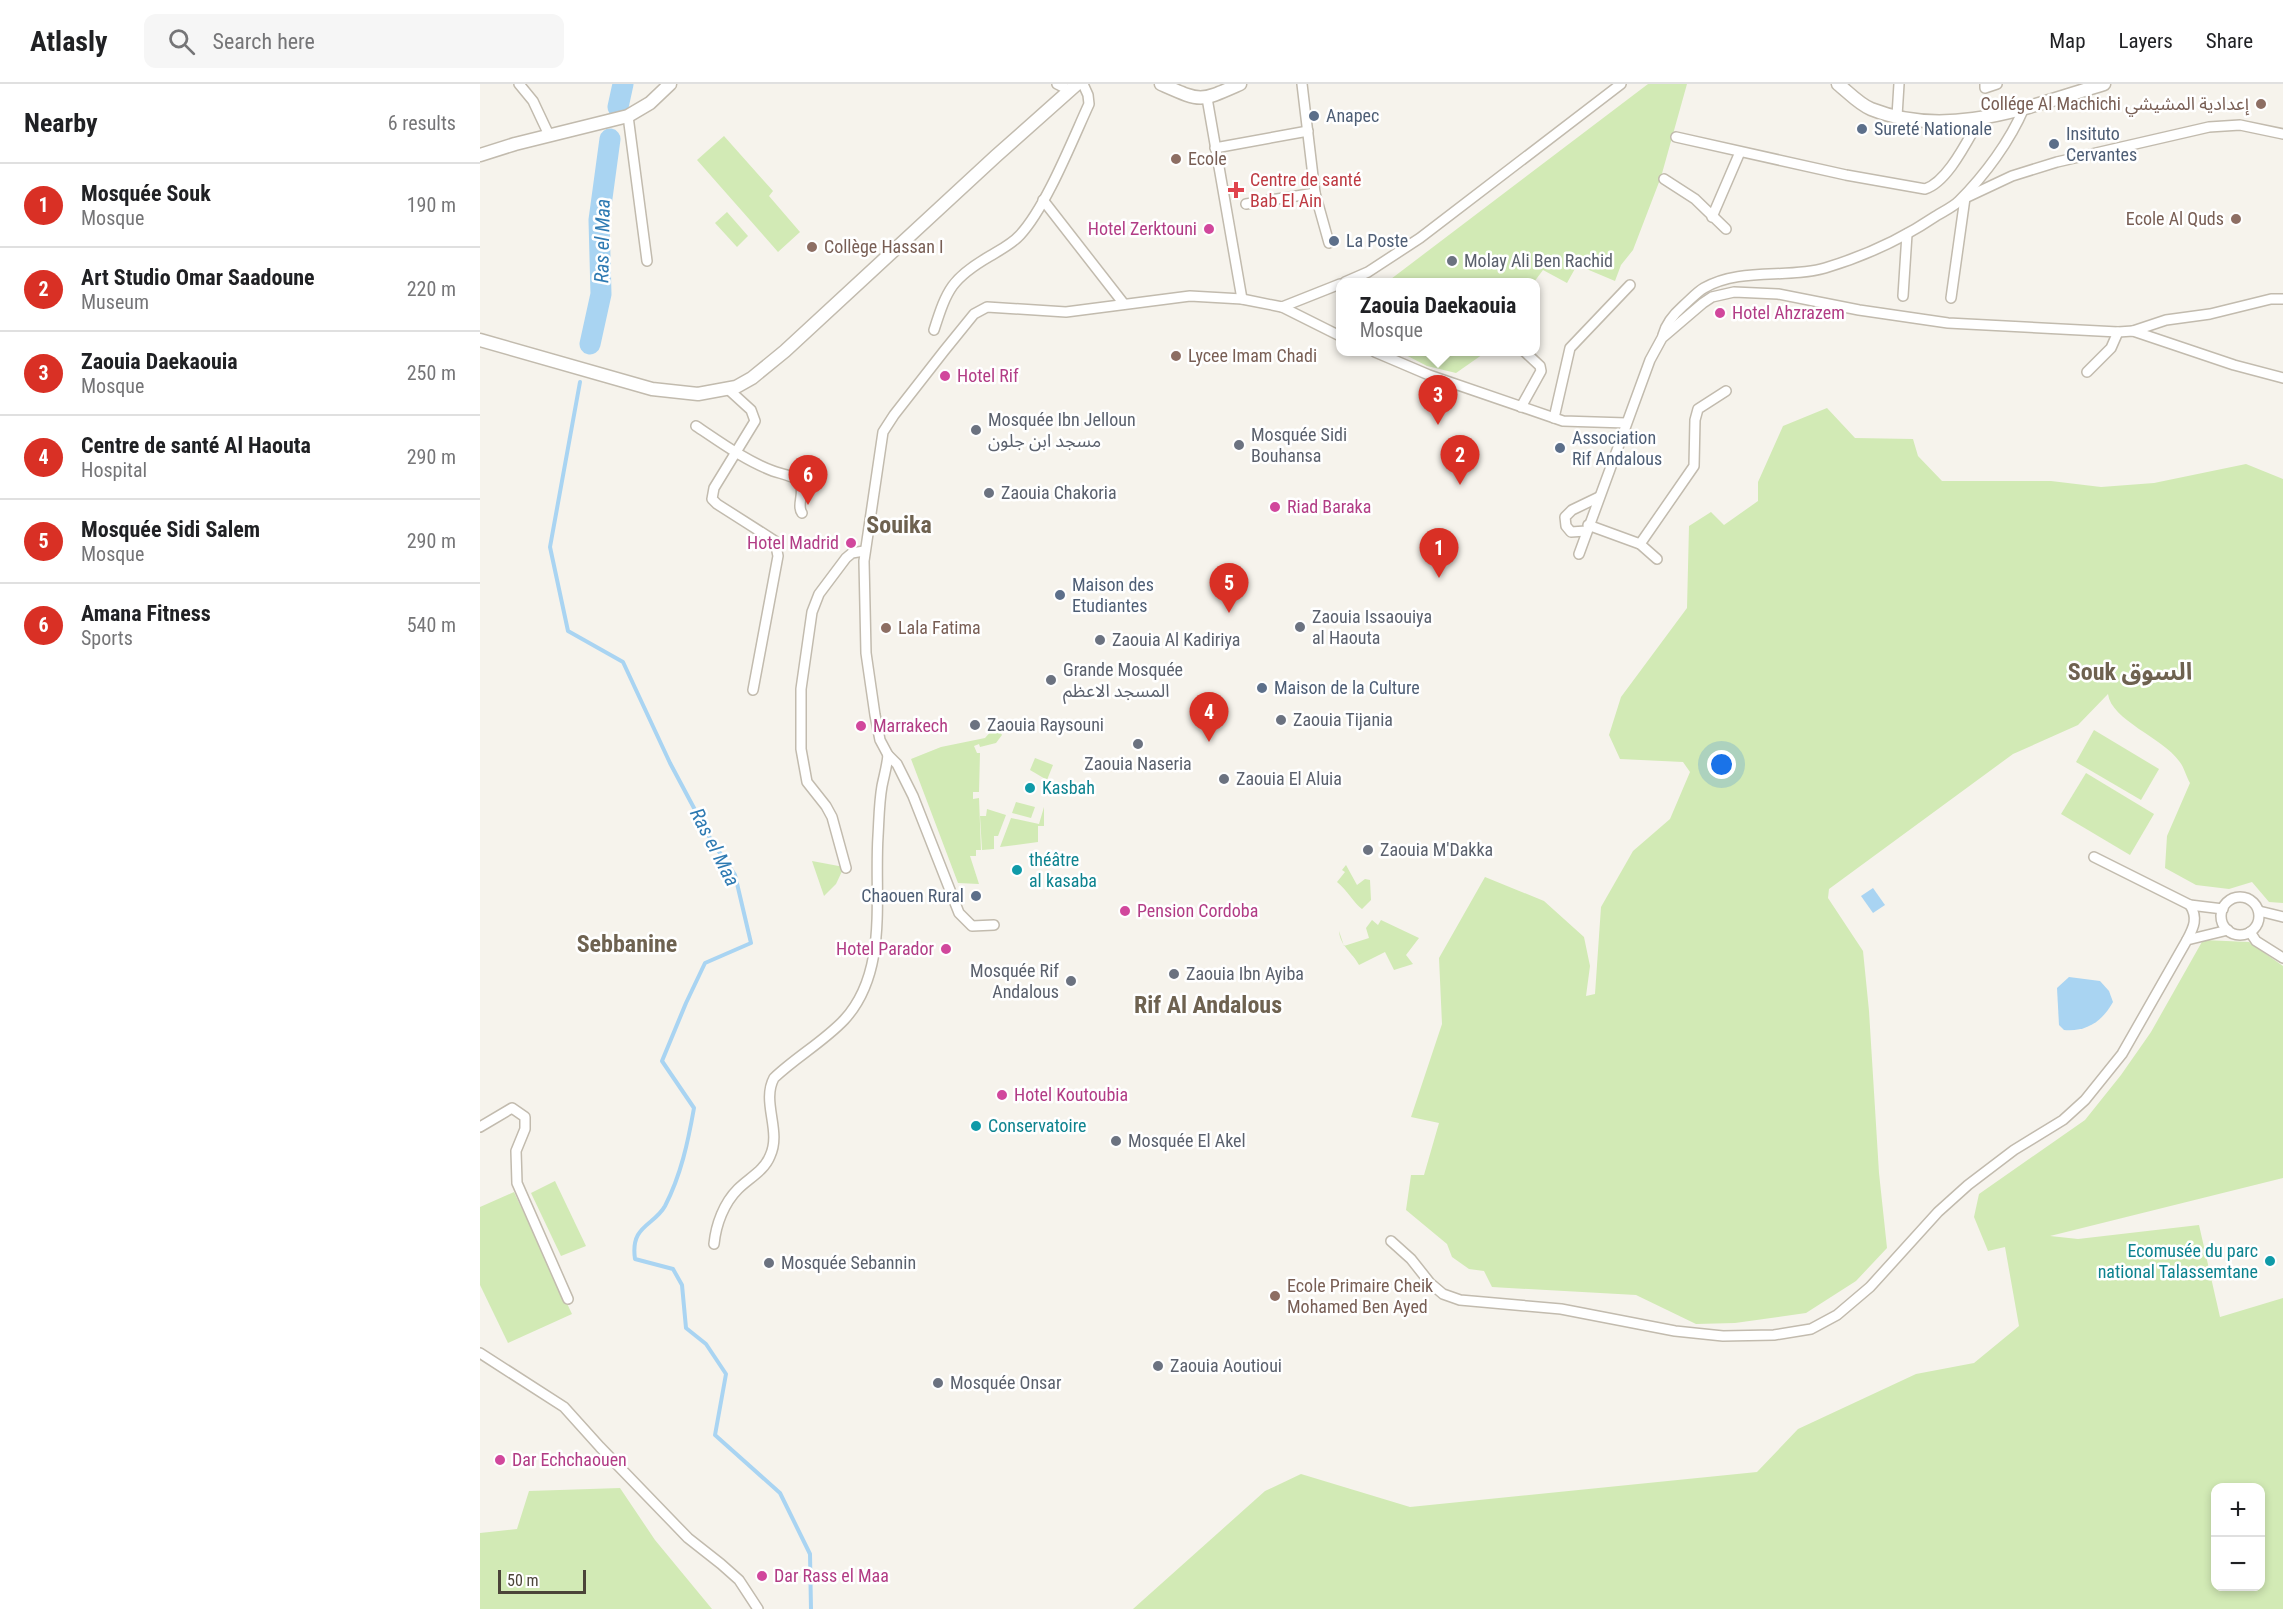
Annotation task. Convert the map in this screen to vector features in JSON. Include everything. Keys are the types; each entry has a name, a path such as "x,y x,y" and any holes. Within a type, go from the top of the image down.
{"street":[{"path":"519,84 533,101 549,135"},
{"path":"480,155 628,116 650,104 670,84"},
{"path":"1057,84 1073,87"},
{"path":"934,330 945,297 954,281 972,266 1005,247 1021,234 1043,200 1089,104 1083,84"},
{"path":"1161,84 1193,98 1207,98 1240,84"},
{"path":"1302,84 1315,193 1329,243"},
{"path":"1602,84 1609,93"},
{"path":"1354,278 1397,254 1621,84"},
{"path":"1838,84 1864,106 1913,119 1950,122 1980,119 2104,84"},
{"path":"1897,116 1899,84"},
{"path":"1985,84 1985,88 1997,84"},
{"path":"480,340 652,388 698,394 728,389 752,378 785,351 1073,87"},
{"path":"1207,98 1242,299"},
{"path":"1951,298 1962,200 2006,144 2024,108"},
{"path":"628,116 647,261"},
{"path":"1676,137 1846,175 1925,189 1935,185 1947,172 1980,119"},
{"path":"1579,554 1650,360 1670,321 1704,288 1719,281 1745,276 1822,268 1879,248 1962,200 2012,176 2057,162 2209,127 2240,125 2283,134"},
{"path":"1215,148 1308,131"},
{"path":"1712,217 1740,152"},
{"path":"1664,179 1695,200 1726,229"},
{"path":"1246,204 1315,193"},
{"path":"1043,200 1124,304"},
{"path":"1903,296 1906,234"},
{"path":"1554,418 1570,348 1630,285"},
{"path":"1282,308 1336,286"},
{"path":"1662,338 1712,297 1734,292 1778,294 1847,308 1948,323 2118,332 2133,331 2166,320 2194,317 2262,301 2283,299"},
{"path":"994,925 972,926 959,913 913,796 897,764 888,755 880,740 866,653 864,551 883,432 975,314 987,308 1066,312 1190,296 1242,299 1282,308 1336,334"},
{"path":"2133,331 2283,378"},
{"path":"2087,372 2111,348 2118,332"},
{"path":"1386,356 1429,375 1563,421 1626,423"},
{"path":"1521,407 1541,371 1540,366 1530,356"},
{"path":"728,389 751,410 755,417 753,426 714,488 712,499 775,541 778,548 753,690"},
{"path":"1640,544 1694,466 1695,420 1698,410 1726,391"},
{"path":"696,426 737,452 798,482 802,488 799,509 802,513"},
{"path":"1599,497 1572,510 1565,517 1566,526 1571,532 1587,528 1640,544 1657,559"},
{"path":"846,868 832,817 807,782 801,749 801,689 812,612 819,594 846,558 852,553 864,551"},
{"path":"714,1244 716,1231 729,1200 761,1170 772,1152 773,1129 769,1087 774,1078 844,1019 860,997 868,979 877,930 878,836 882,788 888,755"},
{"path":"2094,857 2190,904 2223,909"},
{"path":"2187,940 2228,930 2242,934 2250,932 2259,920 2259,911 2255,904 2242,897 2228,902 2223,909 2222,916 2223,924 2228,930"},
{"path":"1391,1241 1411,1259 1430,1283 1443,1294 1460,1300 1561,1309 1675,1331 1723,1336 1773,1335 1811,1329 1837,1315 1870,1287 1938,1212 1968,1185 2014,1150 2063,1120 2085,1100 2122,1054 2187,940 2195,921 2190,904"},
{"path":"2259,911 2283,916"},
{"path":"2250,932 2256,941 2283,958"},
{"path":"480,1127 512,1108 525,1118 525,1129 516,1151 517,1183 568,1299"},
{"path":"480,1353 564,1407 688,1538 739,1580 758,1609"}],"green space":[{"path":"1648,84 1687,84 1661,177 1633,250 1621,265 1615,281 1577,265 1567,283 1543,270 1537,278 1392,278"},
{"path":"724,136 773,191 769,196 800,232 778,252 697,160"},
{"path":"727,212 748,236 737,247 715,223"},
{"path":"1408,356 1480,356 1456,373 1427,366"},
{"path":"1827,408 1855,438 1913,439 1918,456 1942,481 2051,481 2101,487 2154,483 2246,464 2283,479 2283,903 2269,902 2252,882 2229,889 2196,885 2165,868 2167,836 2190,783 2181,763 2162,744 2118,712 2108,694 2078,725 2013,754 1829,889 1828,898 1863,951 1879,1173 1887,1248 1856,1281 1806,1313 1735,1323 1696,1324 1636,1295 1492,1287 1484,1271 1469,1269 1452,1257 1447,1244 1406,1210 1411,1175 1424,1175 1439,1123 1411,1117 1442,1024 1439,958 1485,877 1544,901 1584,937 1590,966 1586,996 1595,994 1601,907 1633,851 1670,819 1690,772 1683,762 1620,759 1609,735 1621,697 1687,608 1689,526 1711,512 1724,525 1758,501 1758,482 1783,426"},
{"path":"995,727 1004,728 999,730 1002,735 996,743 980,747 979,744 974,746 977,753 980,753 979,792 973,792 973,799 979,798 981,850 976,850 976,856 970,856 979,884 958,883 911,759 941,747 985,738"},
{"path":"2094,730 2159,769 2141,800 2076,762"},
{"path":"1035,758 1053,765 1047,780 1030,770"},
{"path":"2086,773 2154,814 2130,855 2061,814"},
{"path":"1016,802 1035,807 1031,818 1012,813"},
{"path":"1044,807 1044,826 1038,826 1038,842 1000,847 1011,818 1039,824"},
{"path":"987,809 1006,815 998,836 994,836 994,849 982,850 980,816 986,816"},
{"path":"812,861 844,867 836,884 824,896"},
{"path":"1346,865 1357,885 1365,879 1370,880 1371,900 1362,909 1337,882 1345,872 1342,870"},
{"path":"1372,920 1378,925 1381,920 1419,938 1406,955 1413,964 1394,970 1385,952 1359,965 1345,946 1369,938 1366,928"},
{"path":"2203,940 2249,942 2283,966 2283,1178 2050,1236 2078,1239 2199,1225 2220,1317 2283,1298 2283,1609 1133,1609 1265,1491 1301,1474 1410,1507 1757,1472 1798,1429 1916,1374 1974,1363 2019,1326 2005,1247 1988,1251 1974,1217 1979,1194 2085,1120 2121,1075 2151,1032"},
{"path":"555,1181 586,1246 561,1256 531,1193"},
{"path":"514,1192 572,1314 508,1343 480,1285 480,1207"},
{"path":"620,1488 655,1540 712,1609 480,1609 480,1533 517,1529 529,1491"}],"water":[{"path":"1873,888 1885,905 1873,913 1861,896"},
{"path":"2069,977 2100,981 2109,991 2113,1002 2104,1015 2093,1024 2079,1029 2064,1030 2059,1025 2057,988"}],"waterway":[{"name":"Ras el Maa","path":"618,107 623,84"},
{"name":"Ras el Maa","path":"590,344 601,294 599,220 610,139"},
{"name":"Ras el Maa","path":"580,382 550,547 568,631 623,662 670,763 711,840 735,875 751,943 705,963 662,1061 694,1108 680,1170 665,1206 639,1233 634,1248 635,1259 673,1269 682,1285 686,1328 706,1344 726,1374 715,1435 780,1493 810,1554 811,1609"}],"place":[{"name":"Collége Al Machichi إعدادية المشيشي","path":"2261,104"},
{"name":"Anapec","path":"1314,116"},
{"name":"Sureté Nationale","path":"1862,129"},
{"name":"Insituto Cervantes","path":"2054,144"},
{"name":"Ecole","path":"1176,159"},
{"name":"Centre de santé Bab El Ain","path":"1236,190"},
{"name":"Ecole Al Quds","path":"2236,219"},
{"name":"Hotel Zerktouni","path":"1209,229"},
{"name":"La Poste","path":"1334,241"},
{"name":"Collège Hassan I","path":"812,247"},
{"name":"Molay Ali Ben Rachid","path":"1452,261"},
{"name":"Hotel Ahzrazem","path":"1720,313"},
{"name":"Lycee Imam Chadi","path":"1176,356"},
{"name":"Hotel Rif","path":"945,376"},
{"name":"Zaouia Daekaouia","path":"1438,425"},
{"name":"Mosquée Ibn Jelloun مسجد ابن جلون","path":"976,430"},
{"name":"Mosquée Sidi Bouhansa","path":"1239,445"},
{"name":"Association Rif Andalous","path":"1560,448"},
{"name":"Art Studio Omar Saadoune","path":"1460,485"},
{"name":"Zaouia Chakoria","path":"989,493"},
{"name":"Amana Fitness","path":"808,505"},
{"name":"Riad Baraka","path":"1275,507"},
{"name":"Hotel Madrid","path":"851,543"},
{"name":"Mosquée Souk","path":"1439,578"},
{"name":"Maison des Etudiantes","path":"1060,595"},
{"name":"Mosquée Sidi Salem","path":"1229,613"},
{"name":"Zaouia Issaouiya al Haouta","path":"1300,627"},
{"name":"Lala Fatima","path":"886,628"},
{"name":"Zaouia Al Kadiriya","path":"1100,640"},
{"name":"Grande Mosquée المسجد الاعظم","path":"1051,680"},
{"name":"Maison de la Culture","path":"1262,688"},
{"name":"Zaouia Tijania","path":"1281,720"},
{"name":"Zaouia Raysouni","path":"975,725"},
{"name":"Marrakech","path":"861,726"},
{"name":"Centre de santé Al Haouta","path":"1209,742"},
{"name":"Zaouia Naseria","path":"1138,744"},
{"name":"Zaouia El Aluia","path":"1224,779"},
{"name":"Kasbah","path":"1030,788"},
{"name":"Zaouia M'Dakka","path":"1368,850"},
{"name":"théâtre al kasaba","path":"1017,870"},
{"name":"Chaouen Rural","path":"976,896"},
{"name":"Pension Cordoba","path":"1125,911"},
{"name":"Hotel Parador","path":"946,949"},
{"name":"Zaouia Ibn Ayiba","path":"1174,974"},
{"name":"Mosquée Rif Andalous","path":"1071,981"},
{"name":"Hotel Koutoubia","path":"1002,1095"},
{"name":"Conservatoire","path":"976,1126"},
{"name":"Mosquée El Akel","path":"1116,1141"},
{"name":"Ecomusée du parc national Talassemtane","path":"2270,1261"},
{"name":"Mosquée Sebannin","path":"769,1263"},
{"name":"Ecole Primaire Cheik Mohamed Ben Ayed","path":"1275,1296"},
{"name":"Zaouia Aoutioui","path":"1158,1366"},
{"name":"Mosquée Onsar","path":"938,1383"},
{"name":"Dar Echchaouen","path":"500,1460"},
{"name":"Dar Rass el Maa","path":"762,1576"}],"district":[{"name":"Souika","path":"899,525"},
{"name":"Souk السوق","path":"2130,672"},
{"name":"Sebbanine","path":"627,944"},
{"name":"Rif Al Andalous","path":"1208,1005"}]}
